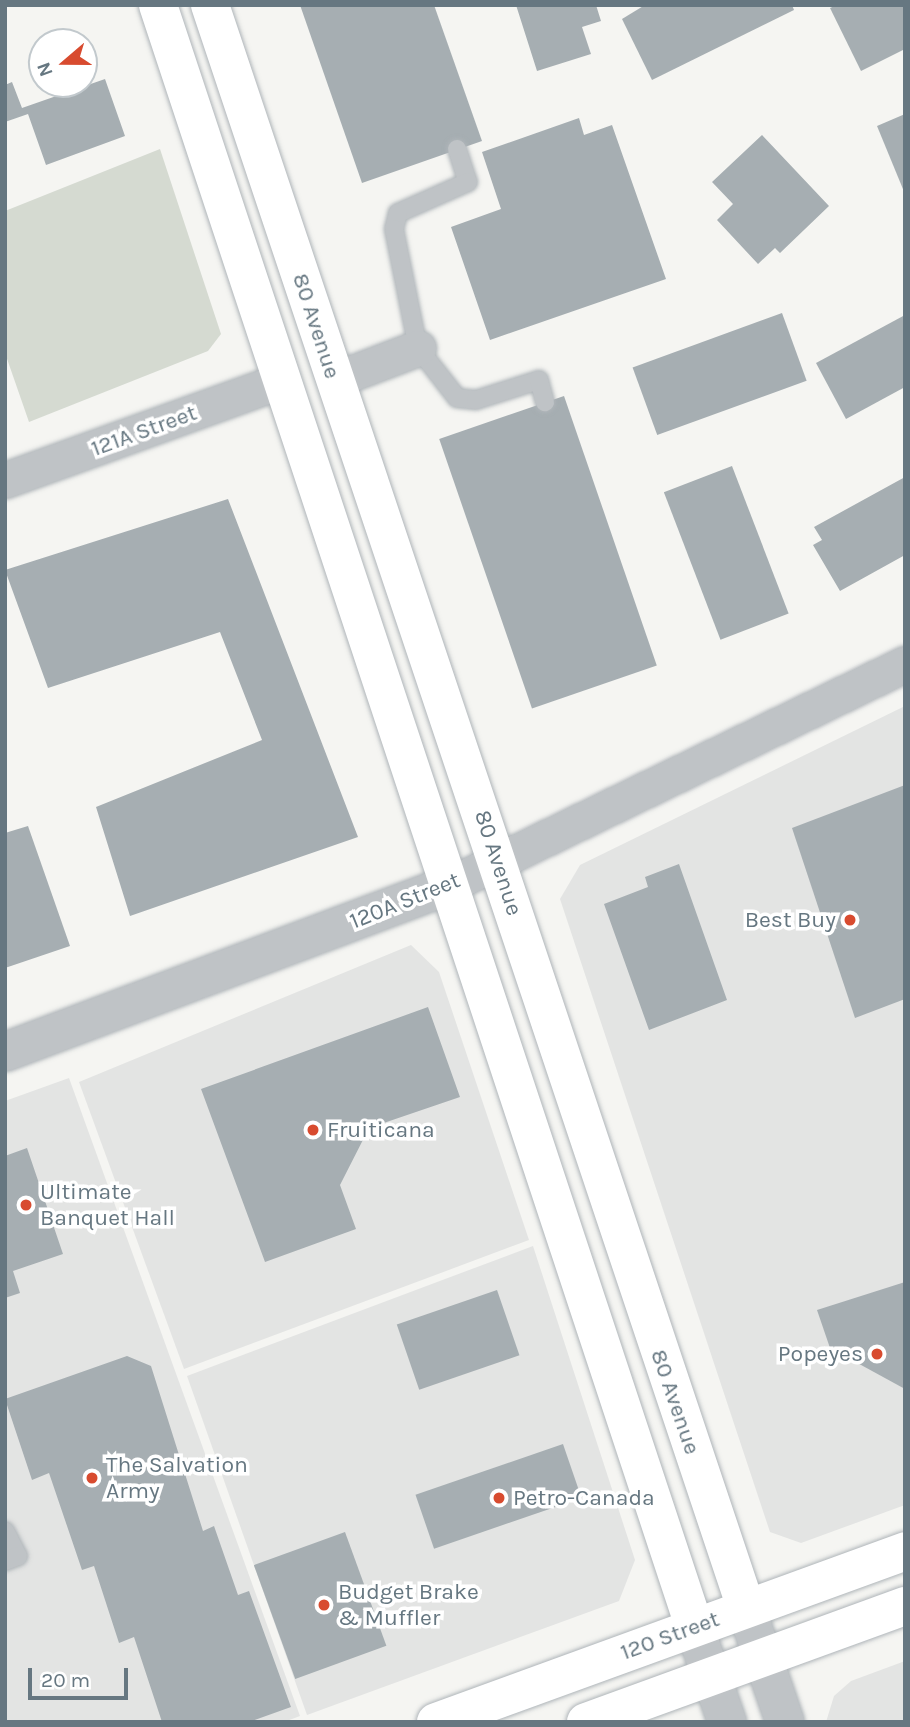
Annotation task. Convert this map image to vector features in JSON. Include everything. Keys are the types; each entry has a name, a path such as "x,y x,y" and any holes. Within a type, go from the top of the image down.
{"main road":[{"path":"158,5 695,1626"},
{"name":"80 Avenue","path":"210,5 746,1608"},
{"path":"173,52 207,97 292,343 334,380"},
{"path":"283,380 309,399 353,520 388,540"},
{"name":"120 Street","path":"436,1722 905,1551"},
{"path":"586,1722 905,1606"}],"street":[{"path":"334,380 418,348"},
{"name":"121A Street","path":"5,480 283,380"},
{"name":"120A Street","path":"5,1052 449,885 905,664"},
{"name":"80 Avenue","path":"746,1608 785,1722"},
{"path":"695,1626 727,1722"}],"lane":[{"path":"457,149 468,182 398,213 394,229 418,348 457,398 476,400 539,380 545,402"},
{"path":"5,1531 18,1556 5,1561"}],"shaded area":[{"path":"160,149 221,334 208,351 29,422 5,353 5,211"},
{"path":"905,706 905,1505 801,1543 770,1532 560,899 580,865"},
{"path":"411,945 439,972 529,1240 184,1369 79,1082"},
{"path":"69,1078 300,1716 284,1722 5,1722 5,1101"},
{"path":"533,1246 635,1560 619,1601 307,1715 187,1376"},
{"path":"905,1661 905,1722 826,1722 834,1696 851,1681"}],"building":[{"path":"300,5 434,5 482,141 362,183"},
{"path":"516,5 596,5 601,21 582,27 591,54 537,71"},
{"path":"645,5 792,5 794,10 652,80 622,19"},
{"path":"837,5 905,5 905,49 861,71 830,8"},
{"path":"105,79 125,136 46,165 28,114 5,122 5,85 12,82 22,108 51,98 98,98 98,81"},
{"path":"905,114 905,194 877,126"},
{"path":"579,118 584,135 612,125 666,279 490,340 451,227 501,209 482,152"},
{"path":"762,135 829,206 780,253 775,248 758,264 717,220 733,204 712,182"},
{"path":"782,313 807,381 657,435 633,367"},
{"path":"905,315 905,387 846,419 816,363"},
{"path":"564,396 657,665 532,708 439,439"},
{"path":"732,466 789,614 720,640 664,492"},
{"path":"905,477 905,555 840,591 813,545 822,540 814,527"},
{"path":"228,499 358,837 130,916 96,807 262,740 220,632 48,688 5,570"},
{"path":"905,785 905,999 855,1018 792,828"},
{"path":"28,826 70,946 5,968 5,833"},
{"path":"679,864 727,1000 649,1030 604,904 648,887 645,877"},
{"path":"428,1007 460,1097 369,1128 340,1185 356,1229 265,1262 201,1089"},
{"name":"Ultimate Banquet Hall","path":"27,1148 63,1254 13,1271 20,1293 5,1298 5,1156"},
{"path":"905,1282 905,1389 830,1348 817,1310"},
{"path":"497,1290 519,1355 419,1390 397,1325"},
{"path":"127,1356 151,1366 203,1531 214,1526 238,1595 249,1591 291,1707 249,1722 162,1722 134,1637 119,1643 94,1566 82,1570 49,1473 32,1480 5,1399"},
{"name":"Petro-Canada","path":"563,1444 582,1498 434,1549 415,1495"},
{"path":"345,1532 386,1646 295,1679 254,1565"}],"place":[{"name":"Best Buy","path":"850,920"},
{"name":"Fruiticana","path":"313,1130"},
{"name":"Ultimate Banquet Hall","path":"26,1205"},
{"name":"Popeyes","path":"877,1354"},
{"name":"The Salvation Army","path":"92,1478"},
{"name":"Petro-Canada","path":"499,1498"},
{"name":"Budget Brake & Muffler","path":"324,1605"}]}
